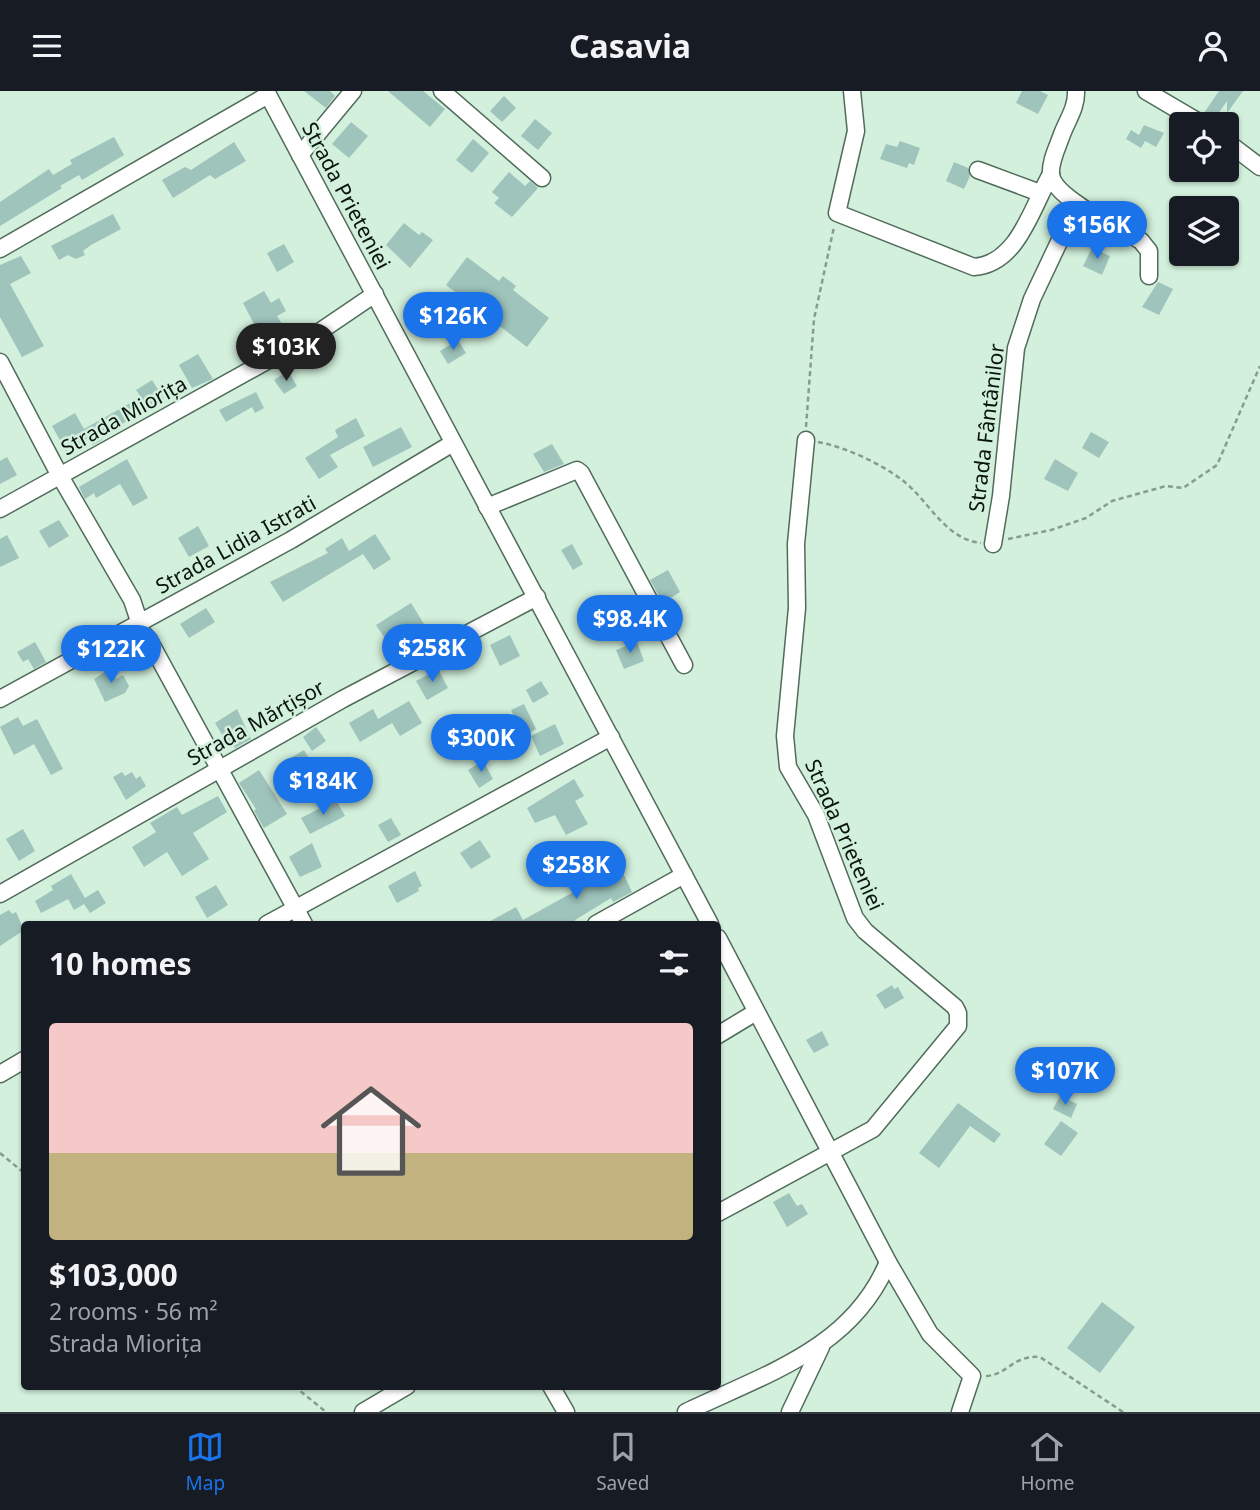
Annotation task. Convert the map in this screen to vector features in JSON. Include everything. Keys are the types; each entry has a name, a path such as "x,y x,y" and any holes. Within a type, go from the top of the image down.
{"street":[{"path":"300,155 353,91"},
{"path":"442,91 542,178"},
{"path":"852,91 856,131 837,213 974,267 988,266 1009,251 1017,241 1051,174 1053,158 1074,107 1076,91"},
{"path":"1146,91 1182,112"},
{"path":"0,249 267,93"},
{"name":"Strada Prieteniei","path":"267,93 708,921"},
{"path":"1239,151 1260,167"},
{"path":"978,170 1040,193"},
{"path":"1051,174 1060,192 1141,241 1149,251 1149,276"},
{"name":"Strada Fântânilor","path":"993,544 1001,496 1016,348 1032,299 1077,204"},
{"name":"Strada Miorița","path":"0,509 319,332 375,294"},
{"path":"0,362 60,475 132,600 138,625 149,640 303,921"},
{"name":"Strada Prieteniei","path":"806,440 796,544 797,608 785,736 788,767 816,815 855,918 865,931 955,1007 959,1018 958,1026 873,1129 832,1151"},
{"name":"Strada Lidia Istrati","path":"0,699 291,540 453,443"},
{"path":"487,507 577,470 581,473 684,665"},
{"name":"Strada Mărțișor","path":"0,894 218,769 537,597"},
{"path":"272,921 611,737"},
{"path":"601,921 684,875"},
{"path":"721,944 888,1262 930,1335 972,1376 960,1412"},
{"path":"721,1032 756,1012"},
{"path":"0,1074 21,1062"},
{"path":"721,1211 832,1151"},
{"path":"686,1412 821,1347 864,1306 878,1286 888,1262"},
{"path":"790,1412 821,1347"},
{"path":"363,1412 400,1390"},
{"path":"553,1390 566,1412"}],"path":[{"path":"837,213 814,319 807,390 806,440 829,444 901,479 949,528 970,542 993,544 1086,518 1112,501 1166,486 1183,488 1217,465 1260,366"},
{"path":"0,1153 21,1170"},
{"path":"972,1376 994,1376 1024,1356 1040,1357 1123,1412"},
{"path":"300,1390 326,1412"}],"building":[{"path":"304,91 330,91 335,96 326,108"},
{"path":"388,91 423,91 445,109 430,127"},
{"path":"1022,91 1040,91 1048,95 1038,114 1016,103"},
{"path":"1219,91 1243,91 1228,112 1227,101 1219,112 1205,112"},
{"path":"504,96 516,108 502,122 490,111"},
{"path":"535,119 552,133 538,150 521,136"},
{"path":"351,122 368,136 349,158 332,144"},
{"path":"1144,125 1164,133 1156,147 1145,141 1141,148 1126,139 1131,130 1139,135"},
{"path":"114,137 124,155 82,180 79,175 0,226 0,202 49,169 53,175 72,164 70,160"},
{"path":"473,139 489,153 472,173 456,160"},
{"path":"900,141 920,148 914,165 909,163 907,168 880,159 886,144 897,147"},
{"path":"234,142 246,161 215,179 210,175 173,198 162,180 185,167 191,170"},
{"path":"954,162 968,168 970,176 964,189 946,181"},
{"path":"509,172 525,186 530,181 538,188 512,217 494,203 499,198 492,192"},
{"path":"113,214 121,229 91,245 83,251 85,255 76,259 68,255 59,260 51,246"},
{"path":"404,223 419,235 422,232 433,240 410,268 386,245"},
{"path":"284,244 294,262 277,272 267,253"},
{"path":"1092,248 1110,256 1102,275 1083,266"},
{"path":"21,256 31,273 10,284 44,346 22,357 0,317 0,265"},
{"path":"467,257 499,281 503,276 516,286 513,290 549,318 527,347 446,285"},
{"path":"1158,282 1173,289 1159,315 1142,307"},
{"path":"264,291 271,303 279,298 286,311 277,316 284,327 262,339 243,303"},
{"path":"458,340 466,353 448,364 440,351"},
{"path":"198,354 213,379 192,388 179,365"},
{"path":"288,371 297,386 284,394 274,380"},
{"path":"152,380 164,399 100,437 102,440 93,445 88,438 66,451 52,426 75,413 84,429 141,397 136,390"},
{"path":"256,392 264,408 255,413 252,407 226,422 219,410"},
{"path":"356,418 365,436 330,455 338,467 319,479 305,458 338,437 335,430"},
{"path":"401,427 412,447 373,467 363,447"},
{"path":"1091,432 1109,442 1099,458 1082,448"},
{"path":"552,444 564,464 544,472 533,454"},
{"path":"7,457 17,475 0,484 0,461"},
{"path":"127,459 148,498 133,506 120,484 96,498 94,493 85,499 79,487"},
{"path":"1055,459 1078,473 1068,491 1044,479"},
{"path":"59,520 69,536 49,548 39,531"},
{"path":"198,526 209,546 189,557 178,538"},
{"path":"375,534 391,559 374,570 363,554 283,602 270,582 328,553 325,549 342,538 349,551"},
{"path":"7,535 19,558 0,567 0,539"},
{"path":"572,544 583,564 573,570 561,550"},
{"path":"668,570 680,592 663,603 650,580"},
{"path":"411,603 424,624 390,646 376,625"},
{"path":"206,608 215,622 189,638 180,624"},
{"path":"510,635 520,656 500,666 490,645"},
{"path":"35,642 46,662 34,669 28,659 23,662 17,652"},
{"path":"637,642 644,661 624,669 616,650"},
{"path":"111,668 116,679 123,675 129,686 125,693 105,702 94,679"},
{"path":"438,669 448,688 427,700 416,681"},
{"path":"541,681 549,694 533,703 526,690"},
{"path":"409,701 422,723 400,736 392,723 360,742 349,723 373,709 378,719"},
{"path":"524,704 536,729 523,736 511,710"},
{"path":"237,709 251,739 235,748 231,740 227,743 215,723"},
{"path":"18,717 23,726 37,719 63,769 51,775 34,744 14,755 0,727"},
{"path":"555,724 564,744 540,756 531,736"},
{"path":"316,727 326,741 312,751 303,737"},
{"path":"304,750 319,775 303,784 289,759"},
{"path":"483,761 493,779 479,788 468,770"},
{"path":"259,770 287,814 264,828 254,811 256,809 239,783"},
{"path":"122,772 125,776 132,772 136,779 140,776 146,786 126,800 113,777"},
{"path":"574,779 584,796 575,801 588,824 566,835 555,815 535,823 527,808"},
{"path":"218,796 227,812 193,833 209,859 182,876 167,852 144,867 132,847 156,832 150,823 177,807 182,815"},
{"path":"336,800 345,816 310,834 301,818"},
{"path":"391,818 401,835 388,842 378,825"},
{"path":"23,829 35,851 19,861 6,839"},
{"path":"480,840 491,857 471,869 460,853"},
{"path":"312,843 322,867 300,877 289,857"},
{"path":"618,862 632,892 613,902 611,898 576,921 490,921 516,907 523,920 595,880 602,875 600,871"},
{"path":"415,871 422,886 418,888 419,891 397,903 388,886"},
{"path":"71,874 85,898 98,890 106,903 90,913 84,904 74,910 68,899 41,913 35,901 53,890 51,886"},
{"path":"216,885 228,905 207,918 195,897"},
{"path":"9,910 12,914 16,912 21,923 21,932 0,946 0,915"},
{"path":"892,985 894,989 898,987 904,998 885,1009 876,995"},
{"path":"822,1031 829,1045 814,1053 806,1040"},
{"path":"1060,1096 1077,1104 1071,1118 1053,1109"},
{"path":"958,1103 1001,1134 994,1143 970,1126 939,1168 919,1153"},
{"path":"1061,1121 1078,1133 1061,1156 1044,1144"},
{"path":"789,1193 797,1206 802,1204 808,1214 787,1227 773,1202"},
{"path":"1102,1302 1135,1327 1100,1373 1067,1348"}]}
